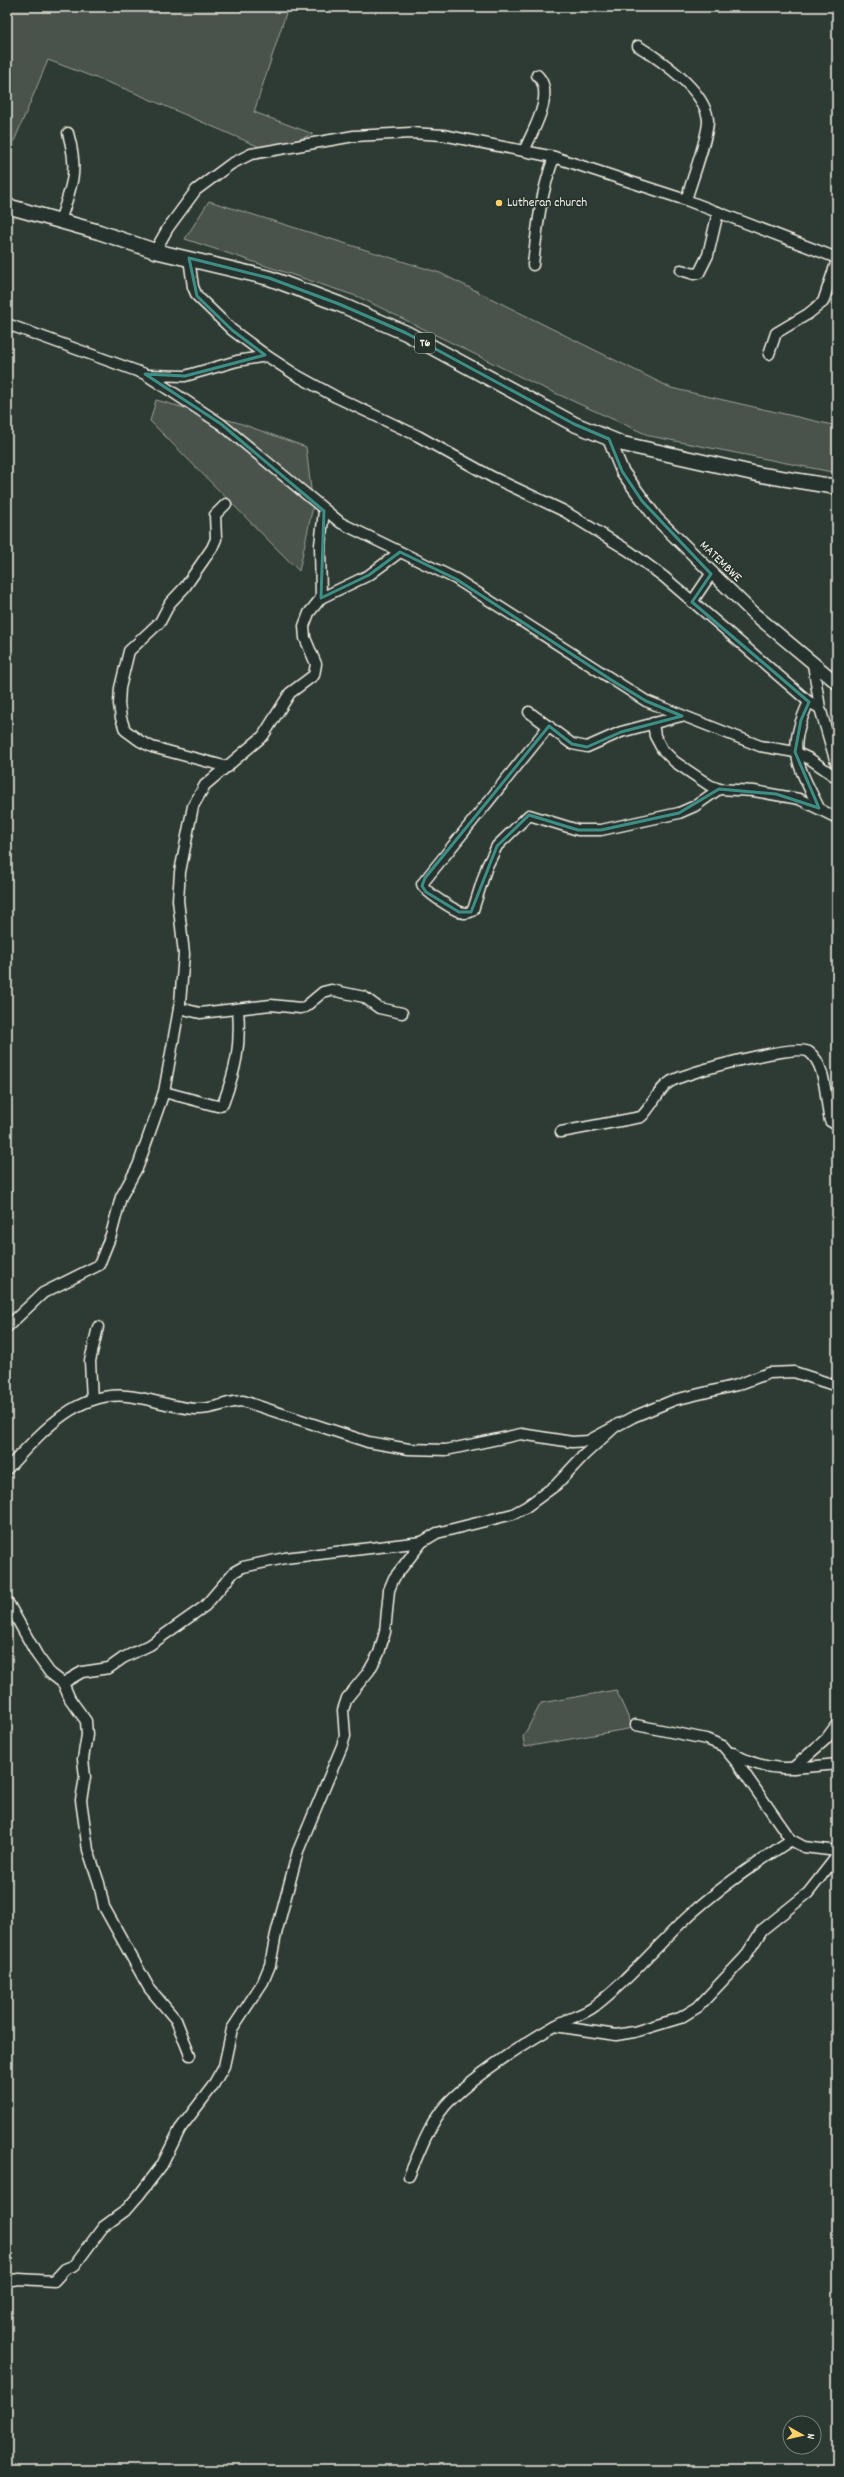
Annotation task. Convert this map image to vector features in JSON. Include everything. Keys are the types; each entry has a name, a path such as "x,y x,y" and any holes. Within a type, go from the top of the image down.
{"highway":[{"name":"T6","path":"7,206 155,251 269,278 339,304 406,333 574,424 623,444 762,475 837,488"}],"main road":[{"name":"MATEMBWE","path":"609,438 622,471 642,501 656,518 711,574 753,613 837,683"}],"street":[{"path":"638,46 665,63 696,93 705,109 707,130 686,200"},
{"path":"525,150 539,116 545,92 545,85 538,75"},
{"path":"60,221 71,191 75,168 68,133"},
{"path":"155,251 168,228 196,190 231,164 251,154 354,136 411,133 443,135 525,150 554,157 686,200 837,259 823,302 808,314 776,333 769,354"},
{"path":"534,265 537,218 545,181 554,157"},
{"path":"681,270 699,273 708,255 718,212"},
{"path":"189,258 193,287 197,296 232,330 267,356 296,375 330,393 418,436 492,477 564,512 629,551 664,577 809,702 820,708"},
{"path":"7,324 145,374 221,424 324,511 341,523 456,580 612,681 646,701 760,746 795,752 810,759 837,778"},
{"path":"145,374 185,376 237,361 267,356"},
{"path":"226,504 216,515 216,539 212,548 185,587 170,603 160,622 129,650 120,688 119,704 125,730 140,742 165,751 228,767"},
{"path":"321,598 320,545 324,511"},
{"path":"7,1327 43,1293 93,1269 102,1261 121,1197 138,1166 164,1092 179,1008 184,954 178,900 185,839 198,795 205,785 263,736 290,693 314,675 316,664 304,638 304,626 309,613 321,598 369,576 400,552"},
{"path":"692,602 711,574"},
{"path":"813,664 820,708 837,766"},
{"path":"809,702 801,720 795,752 819,808"},
{"path":"529,712 572,744 587,747 621,732 681,716"},
{"path":"653,723 655,736 662,749 696,778 719,789 776,794 799,799 837,818"},
{"path":"549,726 524,755 422,884 426,892 459,912 467,913 473,910 486,866 497,846 529,815 578,830 601,830 679,812 695,806 719,789"},
{"path":"179,1008 200,1013 270,1005 305,1007 320,994 331,990 364,997 379,1008 402,1014"},
{"path":"164,1092 217,1106 223,1104 237,1064 240,1048 238,1009"},
{"path":"561,1132 641,1117 664,1086 676,1079 736,1061 796,1049 805,1050 814,1057 822,1072 830,1121 837,1125"},
{"path":"92,1400 90,1361 98,1327"},
{"path":"7,1469 41,1432 58,1417 92,1400 126,1396 195,1409 213,1409 236,1401 243,1401 368,1442 409,1449 457,1449 483,1441 521,1434 580,1443 588,1441 618,1424 674,1400 737,1385 769,1373 794,1372 837,1386"},
{"path":"7,2281 19,2279 54,2281 64,2269 75,2266 103,2227 125,2211 149,2183 162,2165 180,2129 212,2087 224,2066 232,2029 263,1982 270,1965 276,1934 298,1851 345,1736 343,1710 347,1698 369,1671 379,1653 385,1632 389,1590 394,1578 422,1542 437,1533 512,1514 526,1507 556,1485 584,1455 618,1424"},
{"path":"63,1683 82,1672 109,1668 123,1658 150,1645 205,1606 234,1572 243,1567 284,1558 422,1542"},
{"path":"7,1602 37,1655 50,1673 63,1683 70,1699 87,1726 81,1800 88,1850 100,1883 104,1907 149,1988 176,2020 190,2055"},
{"path":"793,1768 826,1739 837,1724"},
{"path":"636,1725 706,1739 723,1746 742,1759 769,1768 793,1768 837,1764"},
{"path":"723,1746 738,1764 791,1840 804,1847 837,1851"},
{"path":"409,2176 434,2123 445,2106 477,2079 555,2026 594,2007 633,1974 681,1924 712,1897 745,1871 791,1840"},
{"path":"555,2026 616,2035 634,2032 680,2018 698,2007 745,1957 759,1933 808,1893 837,1856"}],"highlighted area":[{"path":"189,258 269,278 339,304 406,333 574,424 609,439 622,471 642,501 711,574 692,602 809,702 801,720 795,752 819,808 776,794 719,789 679,813 601,830 578,830 529,815 497,846 471,912 459,912 426,892 422,886 425,878 549,726 572,744 587,747 621,732 682,716 646,701 456,579 400,552 369,575 321,598 324,511 221,424 145,374 185,376 265,355 232,330 197,296"}],"shaded area":[{"path":"7,7 288,7 254,112 313,134 269,151 128,90 48,60 7,158"},
{"path":"209,201 440,273 671,388 837,426 837,473 650,436 533,383 359,297 185,239"},
{"path":"156,400 239,423 306,447 313,506 299,571 150,421"},
{"path":"616,1690 633,1728 525,1747 523,1737 541,1703"}],"place":[{"name":"Lutheran church","path":"499,203"}]}
